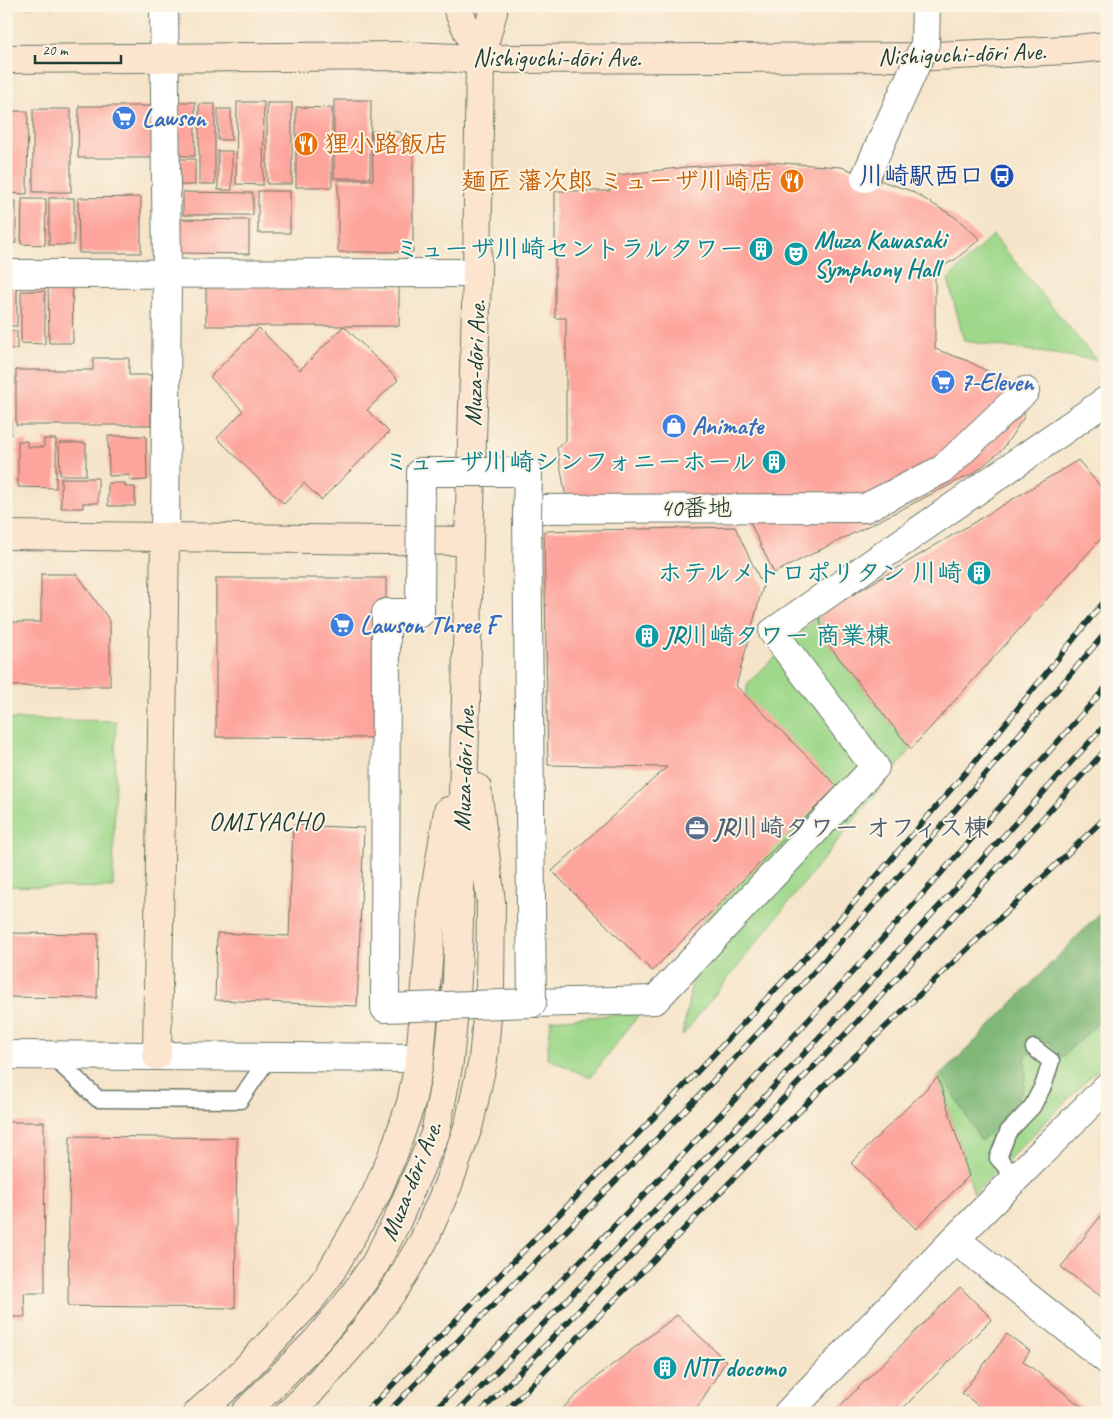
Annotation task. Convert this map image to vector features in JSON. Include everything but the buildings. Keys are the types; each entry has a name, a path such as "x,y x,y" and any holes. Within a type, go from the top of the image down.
{"street":[{"path":"157,1056 167,273 164,6"},
{"name":"Muza-dōri Ave.","path":"458,6 458,10 480,59"},
{"name":"Muza-dōri Ave.","path":"245,1413 317,1340 348,1304 376,1264 435,1134 449,1061 458,982 477,272 480,59 493,6"},
{"path":"865,178 925,44 926,6"},
{"name":"Nishiguchi-dōri Ave.","path":"6,59 399,56 480,59 911,57 1067,50 1107,46"},
{"path":"6,274 477,272"},
{"name":"40番地","path":"528,509 865,508 943,469 1025,391"},
{"path":"532,1003 528,472 421,472 420,612 386,613 385,1008 655,1000 874,767 773,632 1107,400"},
{"path":"6,535 469,541"},
{"path":"198,1413 238,1377 308,1303 329,1275 376,1194 395,1149 411,1103 420,1058 433,903 466,700"},
{"path":"289,1413 304,1399 363,1332 396,1287 424,1240 448,1186 469,1124 483,1060 490,986 491,902 466,700"},
{"path":"6,1055 420,1058"},
{"path":"788,1413 955,1239 1107,1087"},
{"path":"955,1239 1107,1360"}],"lane":[{"path":"1016,1178 998,1158 1008,1132 1032,1107 1044,1084 1051,1061 1034,1048"},
{"path":"52,1056 98,1099 240,1100 269,1057"}],"green space":[{"path":"993,235 1096,360 964,341 948,279"},
{"path":"819,615 824,639 911,749 682,1036 748,683"},
{"path":"6,719 116,721 113,888 6,886"},
{"path":"1107,906 1107,1015 1062,1057 1048,1041 1024,1058 1025,1083 1021,1094 1007,1114 981,1141 942,1075"},
{"path":"1107,915 1107,1060 974,1194 938,1077"},
{"path":"640,1013 590,1078 547,1058 551,1020"}],"railway":[{"path":"365,1413 663,1108 821,941 972,765 1107,598"},
{"path":"387,1413 700,1095 778,1012 894,882 1107,631"},
{"path":"432,1413 624,1216 784,1047 924,893 1107,686"},
{"path":"456,1413 746,1117 1107,723"},
{"path":"480,1413 856,1023 1107,748"},
{"path":"504,1413 831,1079 1107,816"}],"place":[{"name":"Lawson","path":"124,118"},
{"name":"狸小路飯店","path":"306,144"},
{"name":"川崎駅西口","path":"1002,176"},
{"name":"麺匠 藩次郎 ミューザ川崎店","path":"792,181"},
{"name":"ミューザ川崎セントラルタワー","path":"761,249"},
{"name":"Muza Kawasaki Symphony Hall","path":"796,254"},
{"name":"7-Eleven","path":"943,382"},
{"name":"Animate","path":"674,426"},
{"name":"ミューザ川崎シンフォニーホール","path":"774,462"},
{"name":"ホテルメトロポリタン 川崎","path":"979,573"},
{"name":"Lawson Three F","path":"342,625"},
{"name":"JR川崎タワー 商業棟","path":"647,636"},
{"name":"JR川崎タワー オフィス棟","path":"697,828"},
{"name":"NTT docomo","path":"665,1368"}],"district":[{"name":"OMIYACHO","path":"266,821"}]}
